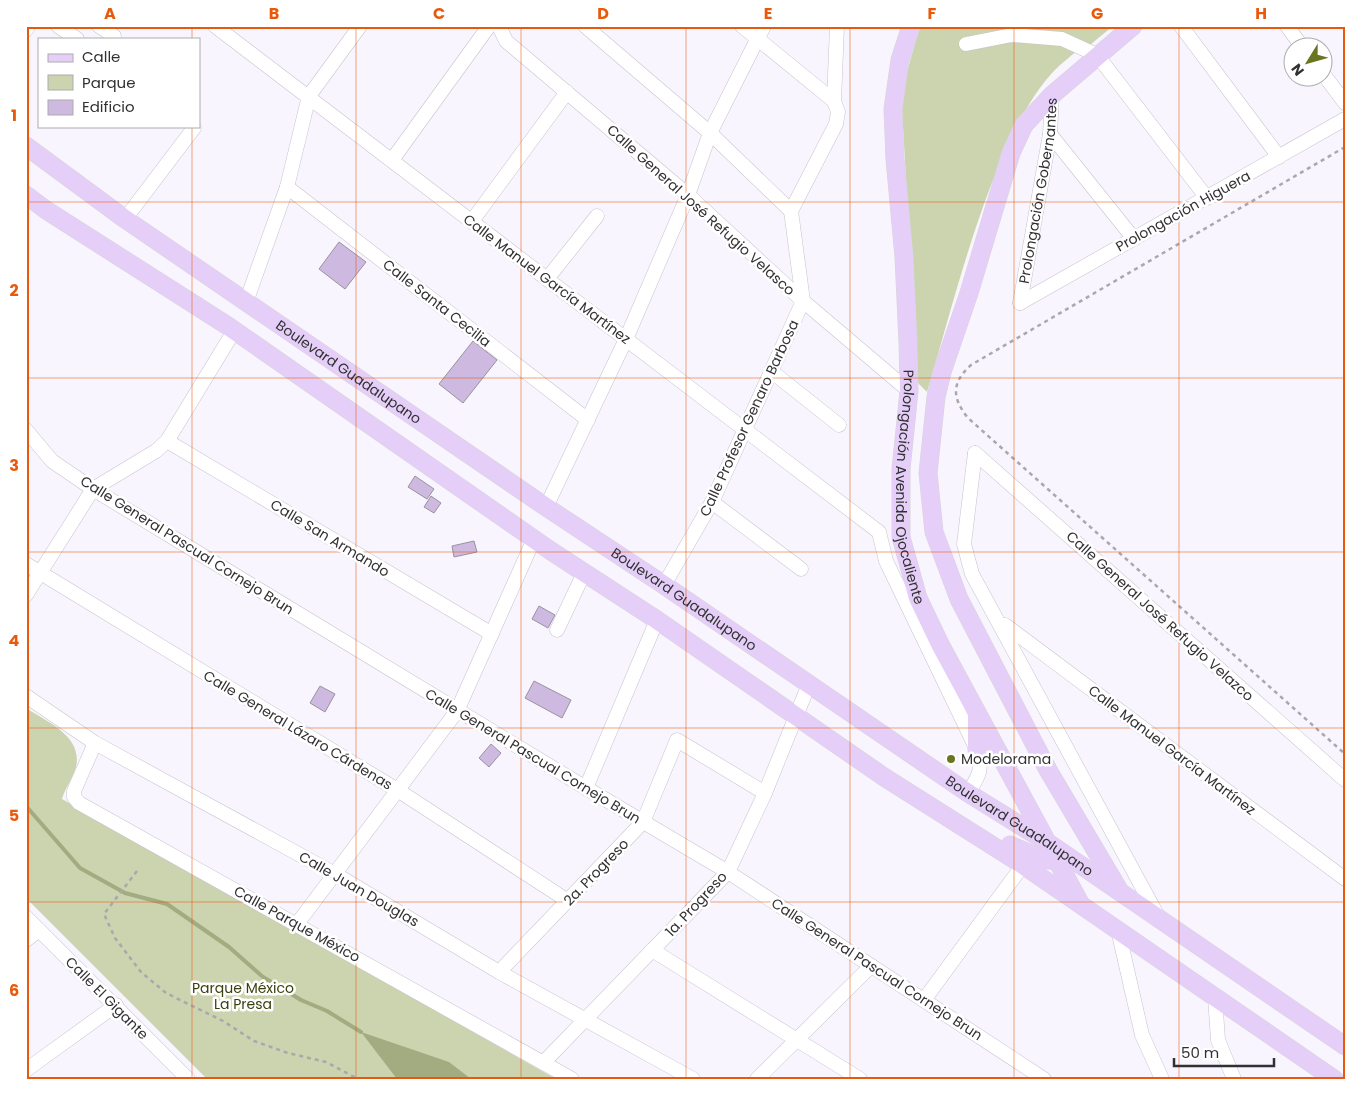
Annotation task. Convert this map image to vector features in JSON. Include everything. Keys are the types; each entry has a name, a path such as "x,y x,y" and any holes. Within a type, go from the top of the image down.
{"main road":[{"name":"Prolongación Avenida Ojocaliente","path":"910,26 900,60 893,109 894,159 904,257 909,391 901,469 901,537 918,598 941,646 1048,842 1056,862 1083,908"},
{"name":"Prolongación Gobernantes","path":"1052,95 1133,26"},
{"name":"Prolongación Avenida Ojocaliente","path":"1052,95 1024,124 1011,153 969,293 942,372 936,398 928,473 934,532 959,600 1048,770 1093,843 1120,893"},
{"name":"Boulevard Guadalupano","path":"26,146 125,219 546,507 664,585 968,793 1048,842 1345,1046"},
{"path":"26,195 46,210 234,331 534,539 657,620 884,777 1023,865 1330,1078"},
{"path":"977,713 977,750"},
{"path":"884,777 912,780 1008,844 1027,854 1056,862 1076,862 1093,843"}],"street":[{"path":"26,30 28,26"},
{"path":"58,26 76,38"},
{"path":"99,26 114,36"},
{"path":"246,302 287,187 309,96 360,26"},
{"path":"392,160 489,26"},
{"name":"Calle General José Refugio Velasco","path":"499,26 506,41 688,195 803,301 909,391"},
{"path":"585,26 710,133 790,211"},
{"path":"742,26 834,100"},
{"path":"546,507 626,339 688,195 710,133 764,26"},
{"path":"803,301 790,211 836,124 838,112 834,100 837,26"},
{"path":"1181,26 1279,158"},
{"path":"1287,26 1296,38"},
{"name":"Calle Manuel García Martínez","path":"224,29 547,280 879,532 886,561 977,750"},
{"path":"966,44 1012,35 1062,39 1097,55 1157,136 1207,198"},
{"path":"1334,88 1345,103"},
{"path":"472,221 567,92"},
{"name":"Prolongación Gobernantes","path":"1020,303 1050,134 1052,95"},
{"name":"Prolongación Higuera","path":"1020,303 1345,119"},
{"path":"125,219 194,128"},
{"path":"1050,134 1134,239"},
{"name":"Calle Santa Cecilia","path":"287,187 588,420"},
{"path":"547,280 597,216"},
{"name":"Calle Profesor Genaro Barbosa","path":"664,585 712,502 803,301"},
{"path":"26,595 93,489 156,451 167,441 234,331"},
{"path":"772,371 839,425"},
{"name":"Calle General Pascual Cornejo Brun","path":"26,430 52,461 93,489 457,711 728,872 924,1000 1034,1076"},
{"name":"Calle San Armando","path":"167,441 492,634"},
{"name":"Calle General José Refugio Velazco","path":"981,591 972,574 964,544 975,452 1345,780"},
{"path":"712,502 801,569"},
{"path":"297,924 399,791 457,711 534,539"},
{"name":"Calle General Lázaro Cárdenas","path":"26,564 39,574 399,791 568,901"},
{"path":"557,630 584,573"},
{"path":"959,600 981,591 1000,622 1160,920"},
{"path":"586,788 657,620"},
{"name":"Calle Manuel García Martínez","path":"1000,622 1345,879"},
{"name":"1a. Progreso","path":"543,1063 728,872 765,793 809,684"},
{"name":"Calle Juan Douglas","path":"26,696 95,743 335,874 499,972 693,1079"},
{"name":"2a. Progreso","path":"499,972 643,822 677,740 765,793"},
{"name":"Calle Parque México","path":"95,743 74,791 74,796 79,803 572,1079"},
{"path":"968,793 980,774 981,766 977,750"},
{"path":"924,1000 1023,865"},
{"name":"Calle El Gigante","path":"26,917 188,1079"},
{"path":"26,940 39,930"},
{"path":"1118,930 1142,1035 1162,1079"},
{"path":"652,950 860,1079"},
{"path":"757,1079 871,966"},
{"path":"1214,997 1218,1040 1234,1079"},
{"path":"26,1070 116,1005"}],"path":[{"path":"1345,147 971,365 961,374 955,391 957,405 968,418 1345,754"},
{"path":"137,871 104,914 115,938 141,972 166,993 223,1021 254,1040 288,1053 326,1062 358,1079"}],"green space":[{"path":"920,26 1113,26 1085,49 1066,60 1041,86 1019,122 980,214 927,392 918,383 901,93"},
{"name":"Parque México La Presa","path":"26,708 62,731 74,747 77,756 76,767 62,799 556,1079 207,1079 26,898"}],"shaded area":[{"path":"361,1032 449,1062 471,1079 397,1079"}],"building":[{"path":"339,242 366,262 345,289 319,269"},
{"path":"473,341 497,360 463,403 439,384"},
{"path":"415,476 434,489 427,499 408,487"},
{"path":"431,496 441,503 434,513 424,507"},
{"path":"474,541 477,552 454,557 452,546"},
{"path":"539,606 555,615 548,628 532,619"},
{"path":"534,681 571,700 562,718 525,698"},
{"path":"320,686 335,694 325,712 310,703"},
{"path":"491,744 501,753 489,767 479,758"}],"waterway":[{"path":"26,806 80,868 125,893 167,904 229,947 263,977 301,1000 327,1011 361,1032"}],"place":[{"name":"Modelorama","path":"951,759"}]}
